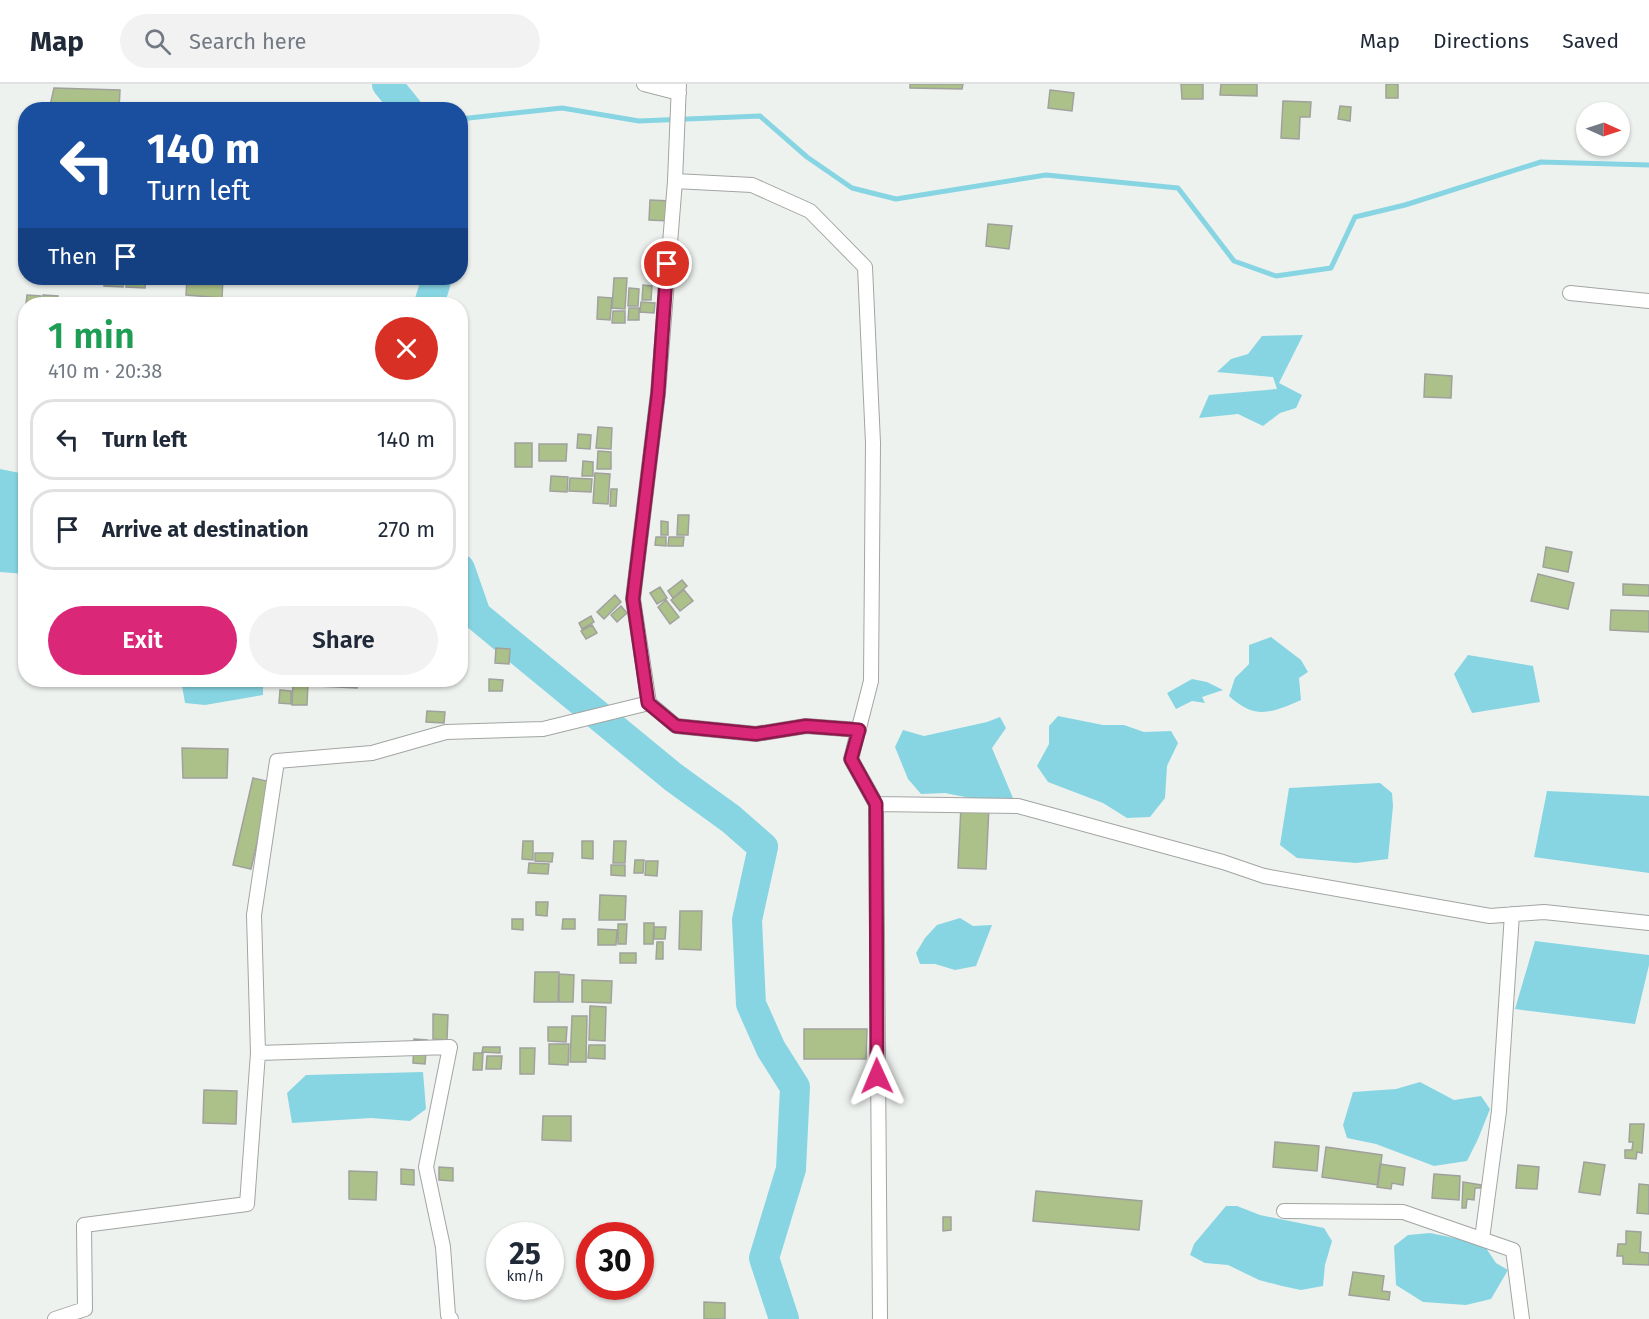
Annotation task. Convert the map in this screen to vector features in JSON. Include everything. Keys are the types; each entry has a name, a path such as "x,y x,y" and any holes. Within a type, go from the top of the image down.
{"street":[{"path":"644,84 679,88 675,181 658,393 633,599 648,703 676,726 756,734 806,726 859,730"},
{"path":"675,181 753,185 810,211 866,267 873,443 872,681 851,759 876,804 880,1319"},
{"path":"1570,293 1649,301"},
{"path":"55,1319 85,1309 84,1226 247,1204 258,1053 254,915 277,761 372,753 446,732 543,729 648,703"},
{"path":"876,804 1018,806 1212,859 1264,876 1490,916 1544,912 1649,923"},
{"path":"1482,1239 1499,1111 1512,914"},
{"path":"258,1053 450,1047 426,1167 443,1247 448,1315 451,1319"},
{"path":"1284,1210 1403,1212 1513,1250 1522,1319"}],"water":[{"path":"1303,335 1279,383 1302,395 1296,408 1280,413 1263,426 1238,414 1199,418 1209,395 1277,389 1273,377 1217,372 1231,359 1248,354 1262,336"},
{"path":"0,469 18,473 18,573 0,572"},
{"path":"1271,637 1301,660 1308,672 1299,678 1301,700 1272,711 1247,709 1229,696 1235,678 1249,664 1249,645"},
{"path":"1468,655 1533,666 1540,702 1472,713 1454,674"},
{"path":"1192,679 1207,682 1223,690 1202,697 1205,703 1192,701 1176,709 1167,693"},
{"path":"182,687 263,687 263,695 205,705 185,703"},
{"path":"1058,716 1103,725 1124,725 1144,732 1171,731 1178,743 1167,766 1165,798 1150,817 1127,818 1103,803 1048,782 1037,766 1049,744 1049,726"},
{"path":"1000,717 1006,728 992,748 1013,798 985,801 945,793 921,794 908,779 895,747 903,730 924,736"},
{"path":"1380,783 1392,793 1388,859 1356,863 1297,858 1280,845 1289,788"},
{"path":"1547,791 1649,796 1649,873 1534,857"},
{"path":"960,918 973,926 992,925 976,966 955,970 935,964 920,964 916,953 925,938 937,925"},
{"path":"1535,941 1649,955 1649,965 1635,1024 1515,1009"},
{"path":"423,1072 426,1109 410,1121 371,1118 292,1123 287,1093 306,1075"},
{"path":"1420,1082 1454,1100 1481,1096 1490,1109 1467,1161 1434,1166 1376,1144 1347,1138 1343,1125 1353,1092 1396,1089"},
{"path":"1226,1206 1237,1206 1260,1215 1324,1228 1332,1241 1325,1265 1323,1286 1301,1290 1282,1286 1259,1280 1228,1265 1205,1263 1190,1255 1194,1244"},
{"path":"1430,1233 1464,1240 1486,1248 1496,1263 1508,1270 1491,1299 1466,1305 1423,1302 1396,1285 1394,1246 1408,1235"}],"building":[{"path":"910,84 963,84 962,89 910,88"},
{"path":"1181,84 1203,84 1203,99 1182,99"},
{"path":"1221,84 1257,84 1257,96 1220,95"},
{"path":"1386,84 1398,84 1398,98 1386,98"},
{"path":"54,88 120,90 119,102 51,102"},
{"path":"1050,90 1074,93 1072,111 1048,108"},
{"path":"1283,101 1311,102 1310,117 1300,117 1299,139 1281,138"},
{"path":"1340,106 1351,107 1350,121 1338,119"},
{"path":"650,200 671,201 670,221 649,220"},
{"path":"988,224 1012,226 1009,249 986,246"},
{"path":"614,278 627,278 625,309 612,308"},
{"path":"123,285 123,287 104,286"},
{"path":"126,285 145,285 145,288 126,287"},
{"path":"187,285 223,285 222,297 186,295"},
{"path":"643,285 652,286 651,300 642,300"},
{"path":"629,288 639,289 638,306 628,306"},
{"path":"598,297 612,298 610,320 597,319"},
{"path":"641,302 655,303 654,313 640,312"},
{"path":"629,308 639,308 639,320 628,320"},
{"path":"613,311 625,311 625,323 612,323"},
{"path":"1425,374 1452,376 1451,398 1424,397"},
{"path":"598,427 612,428 611,449 596,448"},
{"path":"578,434 591,435 590,449 577,448"},
{"path":"515,443 532,443 532,467 515,467"},
{"path":"539,444 567,444 566,461 539,461"},
{"path":"598,451 611,452 611,469 597,469"},
{"path":"583,461 593,462 593,476 582,476"},
{"path":"595,473 610,474 608,504 593,503"},
{"path":"551,476 568,477 567,492 550,491"},
{"path":"570,478 592,479 591,492 569,491"},
{"path":"611,489 617,489 616,506 610,506"},
{"path":"678,515 689,515 688,535 677,535"},
{"path":"661,521 668,522 668,535 661,535"},
{"path":"656,537 666,537 666,546 655,545"},
{"path":"669,537 684,537 683,546 668,546"},
{"path":"1546,547 1572,552 1568,572 1543,567"},
{"path":"1538,574 1574,583 1568,609 1531,601"},
{"path":"682,580 687,586 673,598 668,591"},
{"path":"1623,584 1649,585 1649,596 1623,595"},
{"path":"660,587 667,598 657,604 650,593"},
{"path":"684,590 693,601 680,611 671,600"},
{"path":"615,595 621,602 604,619 597,612"},
{"path":"666,600 679,617 670,624 658,607"},
{"path":"621,606 627,613 617,622 611,615"},
{"path":"1611,610 1649,611 1649,632 1610,630"},
{"path":"591,616 594,622 582,629 579,623"},
{"path":"592,625 597,633 586,639 581,631"},
{"path":"496,648 510,649 509,664 495,663"},
{"path":"489,679 503,680 502,691 489,691"},
{"path":"293,687 308,687 307,705 292,705"},
{"path":"280,690 291,691 291,704 279,703"},
{"path":"427,711 445,712 444,723 426,722"},
{"path":"182,748 228,749 227,778 183,778"},
{"path":"253,778 271,782 251,869 233,865"},
{"path":"961,806 989,807 986,869 958,868"},
{"path":"523,841 533,841 533,860 522,859"},
{"path":"582,841 593,841 593,859 582,858"},
{"path":"614,841 626,841 625,863 613,863"},
{"path":"535,853 553,853 552,862 535,861"},
{"path":"635,860 644,860 643,873 634,873"},
{"path":"646,861 658,861 657,876 645,875"},
{"path":"529,863 549,864 548,874 528,873"},
{"path":"611,865 625,865 625,876 611,875"},
{"path":"600,895 626,896 625,920 599,920"},
{"path":"536,902 548,902 547,916 536,915"},
{"path":"680,911 702,911 701,950 679,949"},
{"path":"512,919 523,919 523,930 512,929"},
{"path":"563,919 575,919 575,929 562,929"},
{"path":"644,923 654,923 653,944 644,944"},
{"path":"618,924 627,924 626,944 618,944"},
{"path":"654,927 666,927 665,939 654,939"},
{"path":"598,929 617,930 616,945 598,945"},
{"path":"657,942 663,942 663,959 656,959"},
{"path":"620,953 636,953 636,963 620,963"},
{"path":"535,972 559,972 558,1002 534,1002"},
{"path":"559,974 574,975 573,1002 559,1002"},
{"path":"582,980 612,981 611,1003 582,1002"},
{"path":"590,1006 606,1007 605,1041 589,1040"},
{"path":"433,1014 448,1015 447,1040 433,1039"},
{"path":"572,1016 587,1016 586,1062 570,1062"},
{"path":"548,1027 567,1027 566,1042 548,1041"},
{"path":"804,1029 867,1029 866,1059 804,1059"},
{"path":"414,1039 427,1040 425,1064 413,1063"},
{"path":"549,1044 569,1044 568,1065 549,1064"},
{"path":"589,1045 605,1045 605,1059 588,1058"},
{"path":"483,1047 500,1047 500,1053 482,1052"},
{"path":"520,1048 535,1048 534,1074 520,1074"},
{"path":"474,1053 483,1053 482,1070 473,1070"},
{"path":"487,1056 502,1056 501,1069 486,1069"},
{"path":"204,1090 237,1091 236,1124 203,1123"},
{"path":"543,1116 571,1116 571,1141 542,1140"},
{"path":"1630,1124 1644,1124 1642,1153 1637,1152 1636,1159 1625,1158 1625,1150 1632,1150 1633,1142 1629,1142"},
{"path":"1275,1142 1319,1146 1317,1171 1273,1167"},
{"path":"1326,1147 1382,1155 1378,1185 1322,1177"},
{"path":"1584,1162 1605,1165 1600,1195 1579,1192"},
{"path":"1380,1164 1405,1168 1403,1185 1392,1183 1391,1189 1377,1187"},
{"path":"1518,1165 1539,1167 1537,1189 1516,1188"},
{"path":"439,1167 453,1168 453,1181 439,1180"},
{"path":"401,1169 414,1170 414,1185 401,1184"},
{"path":"349,1171 377,1172 376,1200 349,1199"},
{"path":"1434,1174 1460,1176 1459,1200 1432,1198"},
{"path":"1463,1182 1481,1185 1481,1188 1475,1188 1474,1200 1467,1199 1466,1208 1462,1208"},
{"path":"1639,1184 1649,1185 1649,1214 1637,1213"},
{"path":"1036,1191 1142,1201 1139,1230 1033,1221"},
{"path":"943,1217 951,1217 951,1230 943,1231"},
{"path":"1626,1231 1641,1232 1640,1252 1649,1253 1649,1265 1623,1264 1623,1256 1617,1256 1618,1244 1626,1244"},
{"path":"1353,1272 1384,1276 1382,1291 1390,1292 1389,1300 1349,1295"},
{"path":"704,1302 725,1303 725,1319 704,1319"}],"waterway":[{"path":"387,84 402,102"},
{"path":"468,118 562,108 639,121 760,116 807,157 852,188 896,199 1046,175 1178,188 1234,261 1276,276 1331,268 1355,217 1405,205 1541,162 1649,165"},
{"path":"431,297 435,285"},
{"path":"468,592 476,615 673,777 731,819 763,847 747,920 751,1004 771,1049 795,1087 791,1169 764,1258 784,1319"}],"route":[{"path":"667,264 658,393 633,599 648,703 676,726 756,734 806,726 859,730 851,759 876,804 877,1076"}]}
